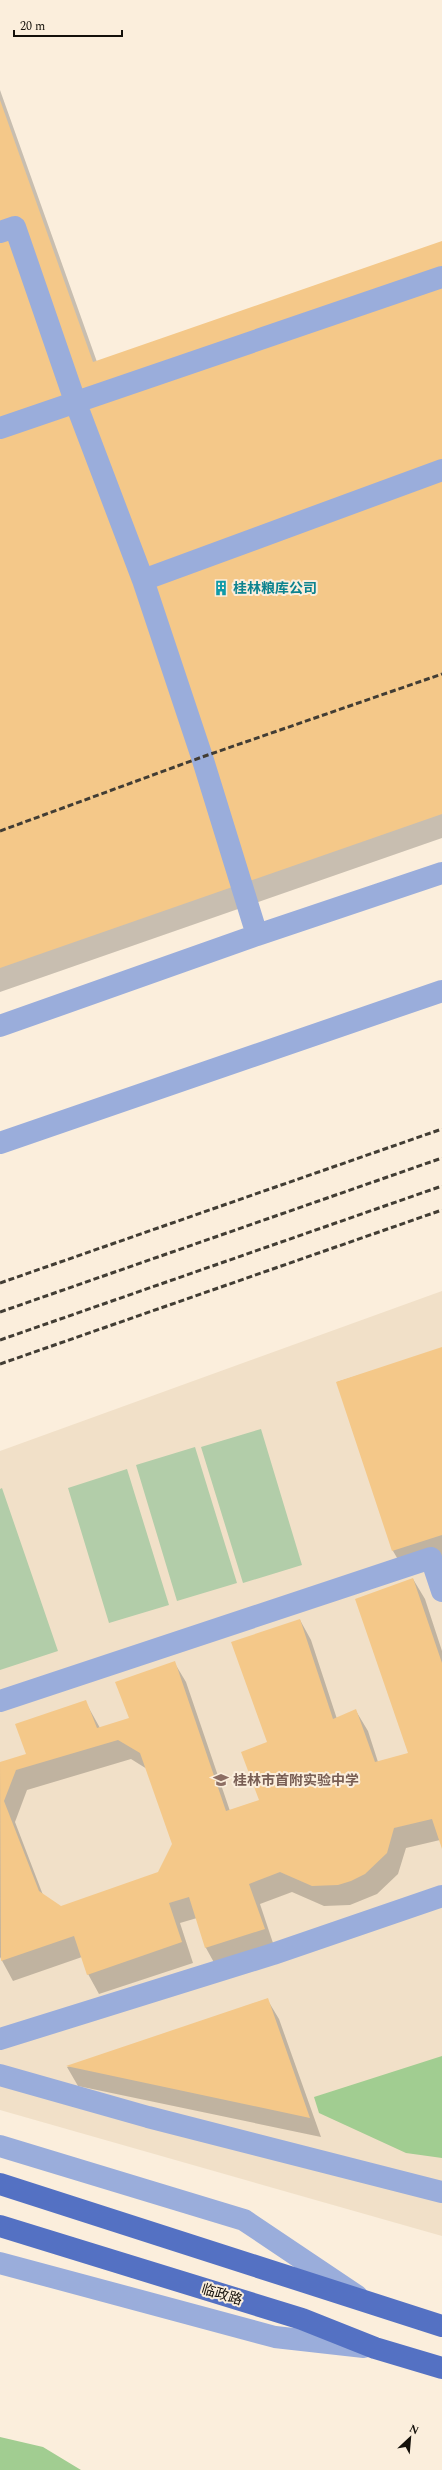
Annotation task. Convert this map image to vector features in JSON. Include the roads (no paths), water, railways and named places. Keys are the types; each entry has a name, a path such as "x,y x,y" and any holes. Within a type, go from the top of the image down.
{"main road":[{"path":"0,2184 442,2326"},
{"name":"临政路","path":"0,2226 302,2319 375,2348 442,2368"}],"street":[{"path":"0,232 15,228 75,401 143,580 202,757 258,935"},
{"path":"0,428 75,401 442,277"},
{"path":"143,580 442,470"},
{"path":"0,1026 258,935 442,873"},
{"path":"0,1143 442,991"},
{"path":"0,1701 432,1558 442,1592"},
{"path":"0,2039 273,1954 442,1896"},
{"path":"0,2075 148,2116 442,2192"},
{"path":"0,2146 244,2220 366,2302"},
{"path":"0,2263 275,2337 375,2348"}],"railway":[{"path":"0,831 202,757 442,674"},
{"path":"0,1283 442,1129"},
{"path":"0,1312 442,1158"},
{"path":"0,1340 442,1186"},
{"path":"0,1364 442,1210"}],"place":[{"name":"桂林粮库公司","path":"221,588"},
{"name":"桂林市首附实验中学","path":"221,1780"}]}
